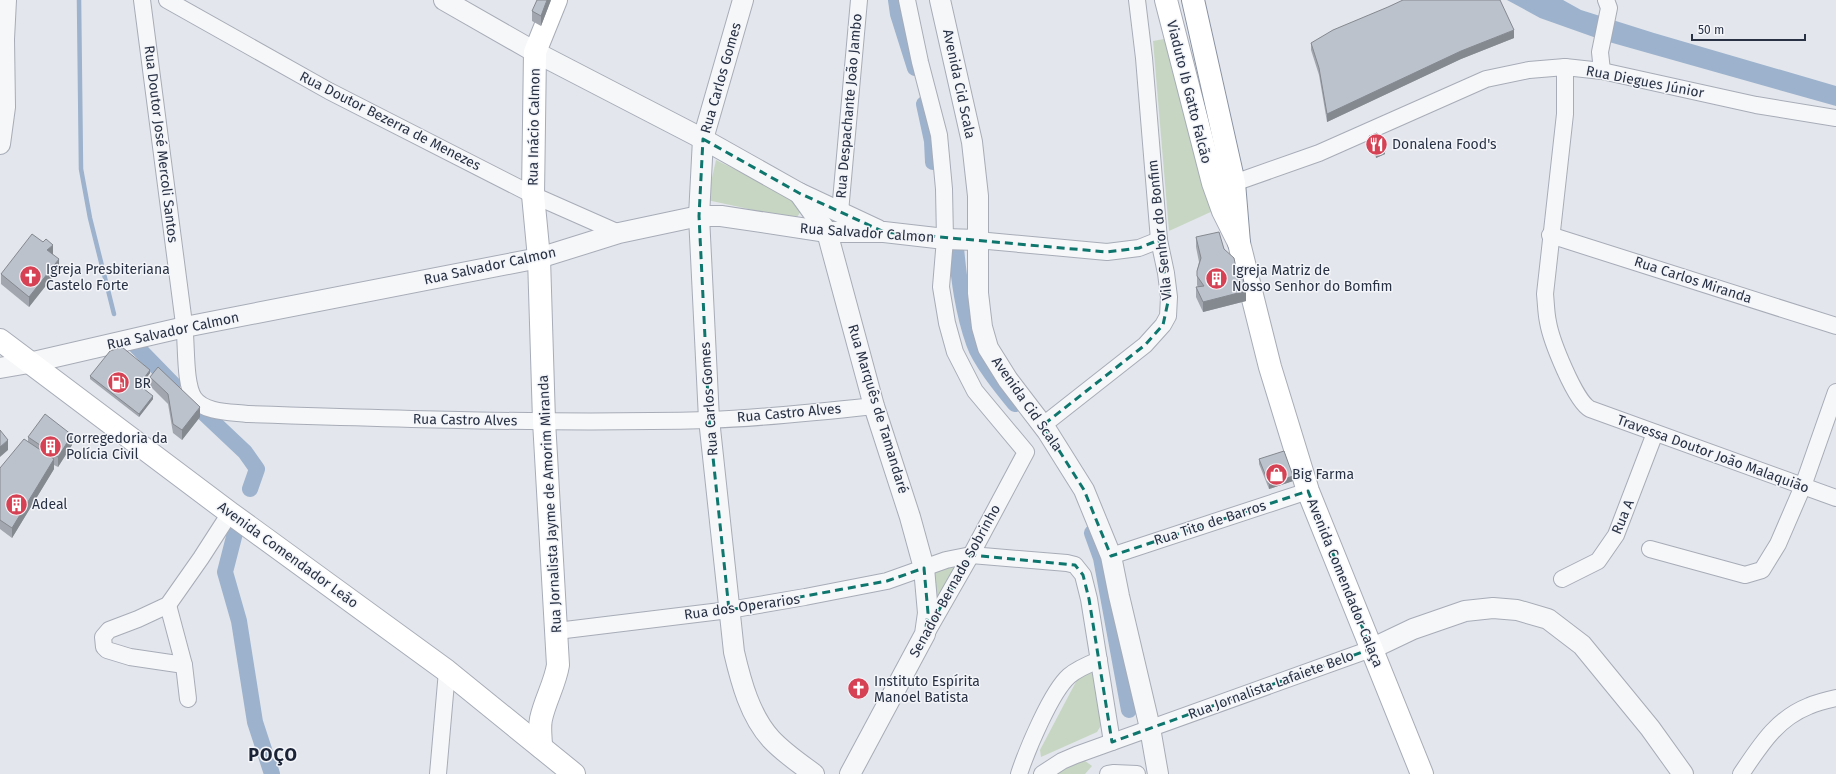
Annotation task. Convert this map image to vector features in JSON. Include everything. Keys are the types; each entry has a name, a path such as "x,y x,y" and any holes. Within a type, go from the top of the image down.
{"main road":[{"name":"Rua Inácio Calmon","path":"539,258 533,195 535,52 556,0"},
{"name":"Viaduto Ib Gatto Falcão","path":"1166,0 1223,183"},
{"path":"1193,0 1223,183"},
{"name":"Avenida Comendador Calaça","path":"1223,183 1270,367 1308,491 1422,774"},
{"name":"Rua Jornalista Jayme de Amorim Miranda","path":"539,258 544,421 558,665 556,680 544,708 541,721 541,747"},
{"name":"Avenida Comendador Leão","path":"0,340 230,513 446,671 541,747 566,771"}],"street":[{"path":"0,144 5,107 2,37 6,0"},
{"name":"Rua Doutor José Mercoli Santos","path":"142,0 185,327 189,384"},
{"name":"Rua Doutor Bezerra de Menezes","path":"167,0 329,91 533,195 619,232"},
{"path":"444,0 535,52 703,139 799,194 884,232"},
{"name":"Rua Carlos Gomes","path":"743,0 703,139 699,216 709,420 734,652 740,678 748,700 759,722 775,743 789,756 814,774"},
{"name":"Rua Despachante João Jambo","path":"840,212 859,0"},
{"name":"Avenida Cid Scala","path":"907,0 920,62 939,135 944,189 945,239 941,287 946,323 955,352 975,391 1026,452"},
{"name":"Avenida Cid Scala","path":"940,0 972,142 978,196 978,293 982,327 988,348 1008,380 1047,431 1084,490 1111,556 1118,596 1150,728 1158,774"},
{"name":"Vila Senhor do Bonfim","path":"1042,426 1146,344 1163,326 1168,316 1169,297 1159,240 1144,58 1137,0"},
{"path":"1602,71 1600,52 1608,4"},
{"path":"1550,235 1565,114 1565,67"},
{"name":"Rua Diegues Júnior","path":"1223,183 1319,153 1486,79 1529,70 1565,67 1602,71 1756,105 1836,118"},
{"name":"Rua Marquês de Tamandaré","path":"799,194 827,232 874,406 910,517 924,568 928,613 925,634"},
{"name":"Rua Salvador Calmon","path":"0,368 29,363 185,327 539,258 619,232 699,216 720,216 827,232 884,232 945,239 977,240"},
{"name":"Rua Carlos Miranda","path":"1550,235 1836,326"},
{"name":"Travessa Doutor João Malaquião","path":"1550,235 1545,294 1547,321 1553,342 1581,402 1590,409 1836,498"},
{"path":"977,240 1107,252 1140,248 1159,240"},
{"name":"Rua Castro Alves","path":"189,384 194,398 200,404 210,408 247,414 544,421 709,420 794,414 874,406"},
{"path":"1650,549 1745,575 1762,570 1778,544 1803,486 1836,392"},
{"name":"Rua A","path":"1562,579 1598,561 1616,536 1655,433"},
{"name":"Senador Bernado Sobrinho","path":"850,774 925,634 971,554 1026,452"},
{"name":"Rua Tito de Barros","path":"1111,556 1308,491"},
{"path":"184,665 123,655 107,650 102,643 103,636 109,630 168,605 230,513"},
{"path":"924,568 971,554 1075,565 1084,575 1112,742"},
{"name":"Rua dos Operarios","path":"557,631 729,610 805,597 888,581 924,568"},
{"path":"168,605 184,665 188,699"},
{"name":"Rua Jornalista Lafaiete Belo","path":"1042,774 1076,754 1150,728 1368,641 1413,629 1466,611 1493,608 1517,610 1548,619 1582,645 1650,728 1683,774"},
{"path":"1019,774 1024,760 1056,692 1069,676 1099,660"},
{"path":"438,774 446,671"},
{"path":"1740,774 1773,729 1789,716 1809,705 1836,698"},
{"path":"1108,774 1137,774"}],"highlighted area":[{"path":"703,139 799,193 884,232 1107,252 1139,248 1159,240 1169,297 1163,325 1145,345 1043,425 1084,490 1111,556 1308,491 1371,649 1112,742 1089,599 1083,575 1075,565 971,555 925,634 928,613 924,568 887,581 729,610 709,419 699,216"}],"green space":[{"path":"1164,39 1179,76 1215,210 1169,231 1153,41"},
{"path":"716,160 795,199 802,209 796,219 707,200"},
{"path":"957,564 936,602 934,569"},
{"path":"1089,670 1098,673 1103,722 1097,732 1041,757 1040,750 1079,676"},
{"path":"1081,758 1092,766 1085,774 1048,774"}],"water":[{"path":"1507,0 1563,0 1581,10 1654,33 1836,86 1836,106 1602,40 1540,18"}],"building":[{"path":"537,0 547,0 541,16 532,11"},
{"path":"1403,0 1500,0 1514,30 1461,51 1327,114 1319,68 1311,43 1333,30"},
{"name":"Donalena Food's","path":"1377,133 1385,152 1376,156 1374,146 1369,136"},
{"name":"Igreja Matriz de Nosso Senhor do Bomfim","path":"1219,232 1224,249 1234,258 1237,273 1242,274 1246,291 1203,302 1196,287 1204,286 1197,276 1201,258 1196,237"},
{"name":"Igreja Presbiteriana Castelo Forte","path":"32,234 43,242 46,239 53,245 47,250 59,259 29,297 1,274"},
{"name":"BR","path":"122,347 150,370 139,385 153,396 139,414 90,376 110,351"},
{"path":"158,367 200,407 182,430 173,424 168,394 150,377"},
{"name":"Corregedoria da Polícia Civil","path":"45,414 72,435 58,457 28,437"},
{"path":"0,430 8,440 0,447"},
{"name":"Adeal","path":"24,439 54,459 12,528 0,520 0,468"},
{"name":"Big Farma","path":"1284,451 1293,476 1269,484 1259,459"}],"waterway":[{"path":"79,0 81,169 90,218 114,314"},
{"path":"896,0 898,14 915,68"},
{"path":"924,104 932,141 933,162"},
{"path":"956,248 962,296 974,343 986,366 1015,404"},
{"path":"135,345 173,384"},
{"path":"191,401 245,452 257,469 250,489"},
{"path":"235,533 225,572 239,621 255,722 272,774"},
{"path":"1092,533 1101,558 1129,710"}],"place":[{"name":"Donalena Food's","path":"1376,144"},
{"name":"Igreja Presbiteriana Castelo Forte","path":"30,277"},
{"name":"Igreja Matriz de Nosso Senhor do Bomfim","path":"1217,278"},
{"name":"BR","path":"119,383"},
{"name":"Corregedoria da Polícia Civil","path":"50,446"},
{"name":"Big Farma","path":"1277,474"},
{"name":"Adeal","path":"17,504"},
{"name":"Instituto Espírita Manoel Batista","path":"858,689"}],"district":[{"name":"POÇO","path":"273,755"}]}
